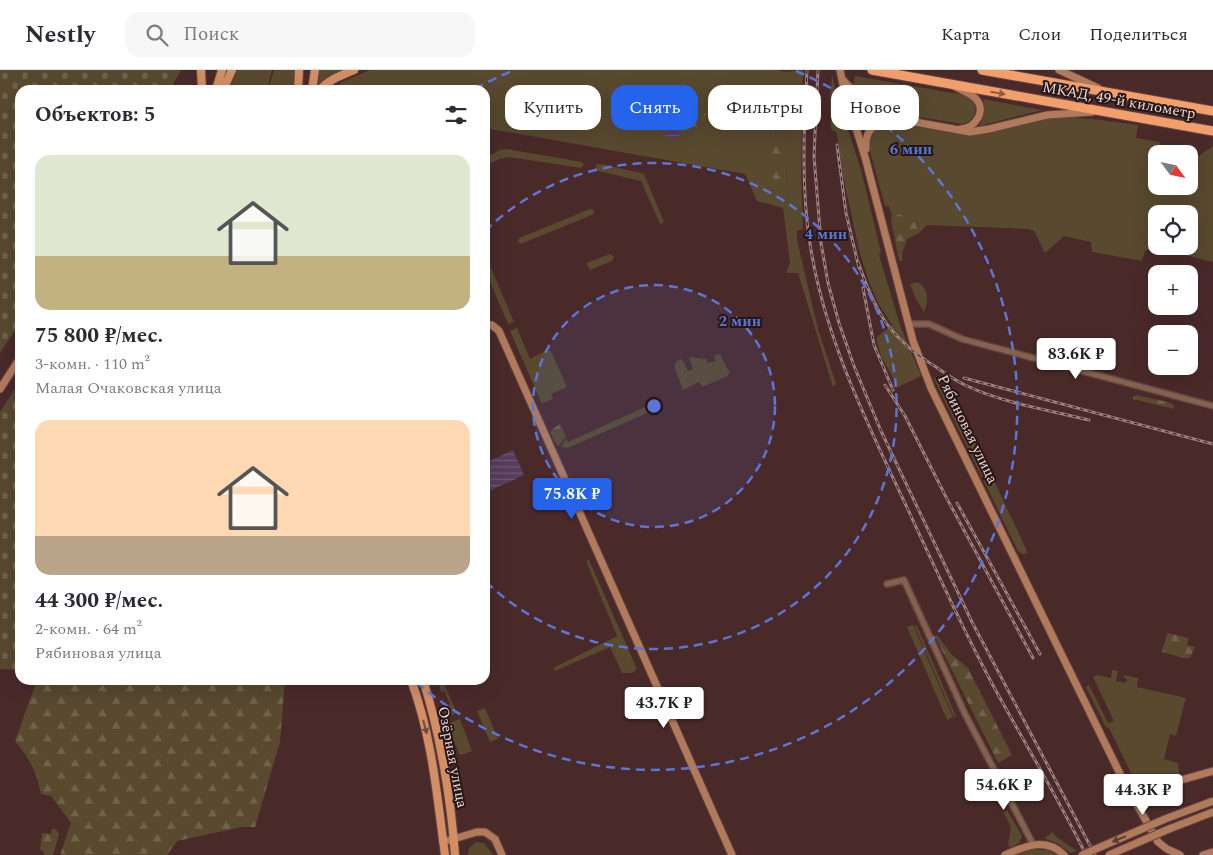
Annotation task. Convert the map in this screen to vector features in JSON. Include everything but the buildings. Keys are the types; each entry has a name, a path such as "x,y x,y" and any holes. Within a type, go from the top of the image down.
{"highway":[{"name":"МКАД, 49-й километр","path":"872,70 1213,130"},
{"name":"МКАД, 49-й километр","path":"982,70 1213,111"}],"main road":[{"path":"201,70 202,85"},
{"path":"218,85 222,70"},
{"path":"225,85 232,70"},
{"path":"298,85 299,70"},
{"path":"313,85 315,70"},
{"path":"324,85 354,70"},
{"name":"Озёрная улица","path":"413,685 426,729 438,794 445,855"},
{"name":"Озёрная улица","path":"424,685 436,729 449,800 455,855"}],"street":[{"path":"1059,70 1105,92"},
{"path":"840,74 848,85"},
{"path":"949,129 971,126 977,120 980,110 976,98 950,84"},
{"path":"919,122 963,132 976,132 1046,114 1100,110"},
{"name":"Рябиновая улица","path":"857,130 917,354 931,388 1123,780 1158,842 1180,855"},
{"path":"865,157 866,139 871,130"},
{"path":"909,324 929,324 962,339 1213,406"},
{"path":"490,326 499,331 732,855"},
{"path":"0,389 15,366"},
{"path":"888,584 904,580 969,722 1033,844"},
{"path":"1123,780 1138,789 1150,789 1213,772"},
{"path":"1140,811 1141,797 1150,789"},
{"path":"1082,855 1165,819 1213,802"},
{"path":"1109,855 1213,812"},
{"path":"443,840 485,832 495,839 502,855"},
{"path":"1005,855 1033,844 1048,846 1064,855"},
{"path":"1203,855 1213,852"}],"green space":[{"path":"0,70 181,70 173,85 15,85 15,330 0,353"},
{"path":"237,70 272,70 268,85 231,85"},
{"path":"274,70 294,70 293,85 270,85"},
{"path":"317,70 345,70 324,85 315,85"},
{"path":"370,70 779,70 788,72 803,70 803,85 708,85 708,130 776,130 782,190 787,199 785,130 802,130 803,229 797,231 797,240 818,329 836,384 833,387 798,273 786,273 790,263 783,208 757,201 745,174 490,129 490,85 338,85"},
{"path":"832,75 834,85 831,85"},
{"path":"855,76 907,85 851,85 849,82 854,83"},
{"path":"831,86 831,129 830,98"},
{"path":"919,87 964,95 969,98 975,106 974,115 968,122 962,124 919,117"},
{"path":"698,91 704,95 706,122 698,128"},
{"path":"983,99 1042,110 979,126 984,113"},
{"path":"1054,117 1093,119 1138,125 1136,138 1159,142 1161,145 1148,145 1148,195 1198,195 1198,156 1213,146 1213,262 1185,255 1198,255 1198,205 1148,205 1148,250 1145,251 1142,261 1092,252 1091,242 1064,236 1045,253 1034,231 1028,229 927,225 919,233 916,222 899,214 892,216 889,206 885,206 868,144 874,130 919,130 919,127 969,136 985,134"},
{"path":"777,130 785,130 787,200 783,196 782,190 773,186 772,138"},
{"path":"832,130 848,130 861,170 881,252 879,255 901,328 921,376 898,387 881,356 876,338 892,325 878,303 859,250 843,176 837,133"},
{"path":"506,149 582,162 584,165 581,168 509,157 490,164 490,155"},
{"path":"597,164 644,174 664,222 660,224 641,181 594,170"},
{"path":"593,209 594,214 521,244 518,242 519,238"},
{"path":"899,214 916,222 919,233 907,239 902,254 903,261 899,260 891,221 892,216"},
{"path":"610,254 614,257 612,261 590,270 586,263"},
{"path":"490,266 514,322 508,324 490,282"},
{"path":"918,282 922,285 927,295 927,304 924,312 910,284"},
{"path":"517,328 530,359 547,350 551,351 567,387 551,394 553,399 541,402 510,331"},
{"path":"720,354 728,370 730,370 728,376 702,387 699,382 683,390 674,366 677,361 682,359 688,371 693,369 689,357 706,359 708,363 716,361 714,356"},
{"path":"935,378 958,404 1028,553 1022,554 1018,551"},
{"path":"15,389 15,670 0,669 0,412"},
{"path":"1136,395 1168,402 1174,405 1174,409 1133,399"},
{"path":"645,407 647,413 568,448 561,447 566,438 568,442"},
{"path":"560,424 566,436 559,446 550,432"},
{"path":"589,560 637,669 632,673 622,673 610,647 555,671 553,668 617,636 586,561"},
{"path":"913,625 953,717 947,720 907,627"},
{"path":"914,625 917,626 956,716 954,717"},
{"path":"1167,633 1189,638 1187,645 1195,647 1190,658 1162,652"},
{"path":"937,635 952,655 968,668 1012,755 998,763 935,636"},
{"path":"1112,670 1118,671 1116,681 1126,683 1127,679 1124,678 1124,675 1138,678 1137,687 1186,698 1176,736 1170,734 1164,759 1178,763 1179,775 1148,782 1133,777 1086,687 1089,685 1108,723 1114,721 1093,677 1098,675 1111,678"},
{"path":"35,685 285,685 280,742 255,827 242,827 177,841 167,855 60,855 71,823 51,796 41,794 32,766 15,741"},
{"path":"439,685 444,685 457,713 448,717 445,713 445,707 450,704 444,691 441,692"},
{"path":"485,708 498,739 490,742 477,711"},
{"path":"460,719 472,751 461,755 448,727 449,723"},
{"path":"1007,810 1022,836 1019,843 1010,848 1008,844 1011,828 1004,813"},
{"path":"52,829 56,829 59,834 53,855 44,855 44,852 40,850 42,833 51,834"},
{"path":"1053,832 1055,836 1077,851 1070,853 1059,844 1044,838"},
{"path":"476,842 484,843 493,855 468,855 469,848"},
{"path":"1033,849 1047,850 1058,855 1013,855"}],"shaded area":[{"path":"662,130 679,130 676,141 663,134"},
{"path":"513,450 524,475 490,491 490,461"}],"railway":[{"path":"807,70 804,157 807,222 816,275 843,365 963,628 1063,809 1086,855"},
{"path":"818,70 814,156 821,243 828,283 854,366 881,431 972,622 1095,855"},
{"path":"837,145 846,213 859,268"},
{"path":"858,262 872,298 888,326 906,346 928,362 957,381 994,397 1089,420"},
{"path":"863,288 874,345 893,390"},
{"path":"964,378 1213,444"},
{"path":"885,385 905,416 945,495 1033,658"},
{"path":"957,503 1040,654"}]}
